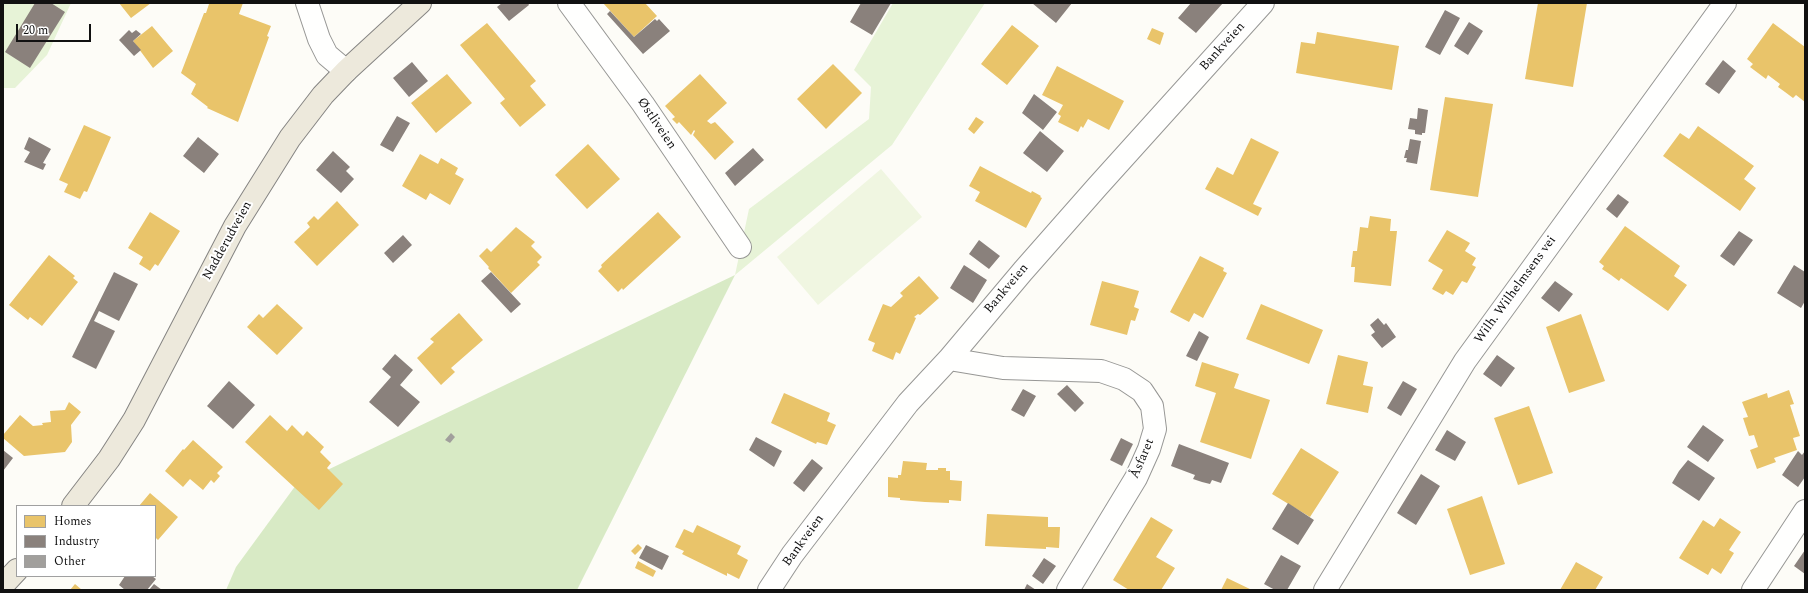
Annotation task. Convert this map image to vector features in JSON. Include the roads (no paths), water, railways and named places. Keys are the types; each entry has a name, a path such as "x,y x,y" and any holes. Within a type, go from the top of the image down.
{"main road":[{"name":"Nadderudveien","path":"74,505 109,459 134,420 235,226 290,138 324,95 346,72 420,3"},
{"path":"3,585 16,571"}],"street":[{"path":"307,3 313,24 327,55 346,72"},
{"name":"Østliveien","path":"569,3 643,104 740,247"},
{"name":"Bankveien","path":"769,590 792,555 908,403 949,359 1023,271 1263,3"},
{"name":"Wilh. Wilhelmsens vei","path":"1325,590 1465,361 1725,3"},
{"name":"Åsfaret","path":"949,359 1003,368 1101,371 1124,379 1142,390 1152,406 1155,428 1149,449 1136,478 1068,590"},
{"path":"1753,590 1805,511"}]}
